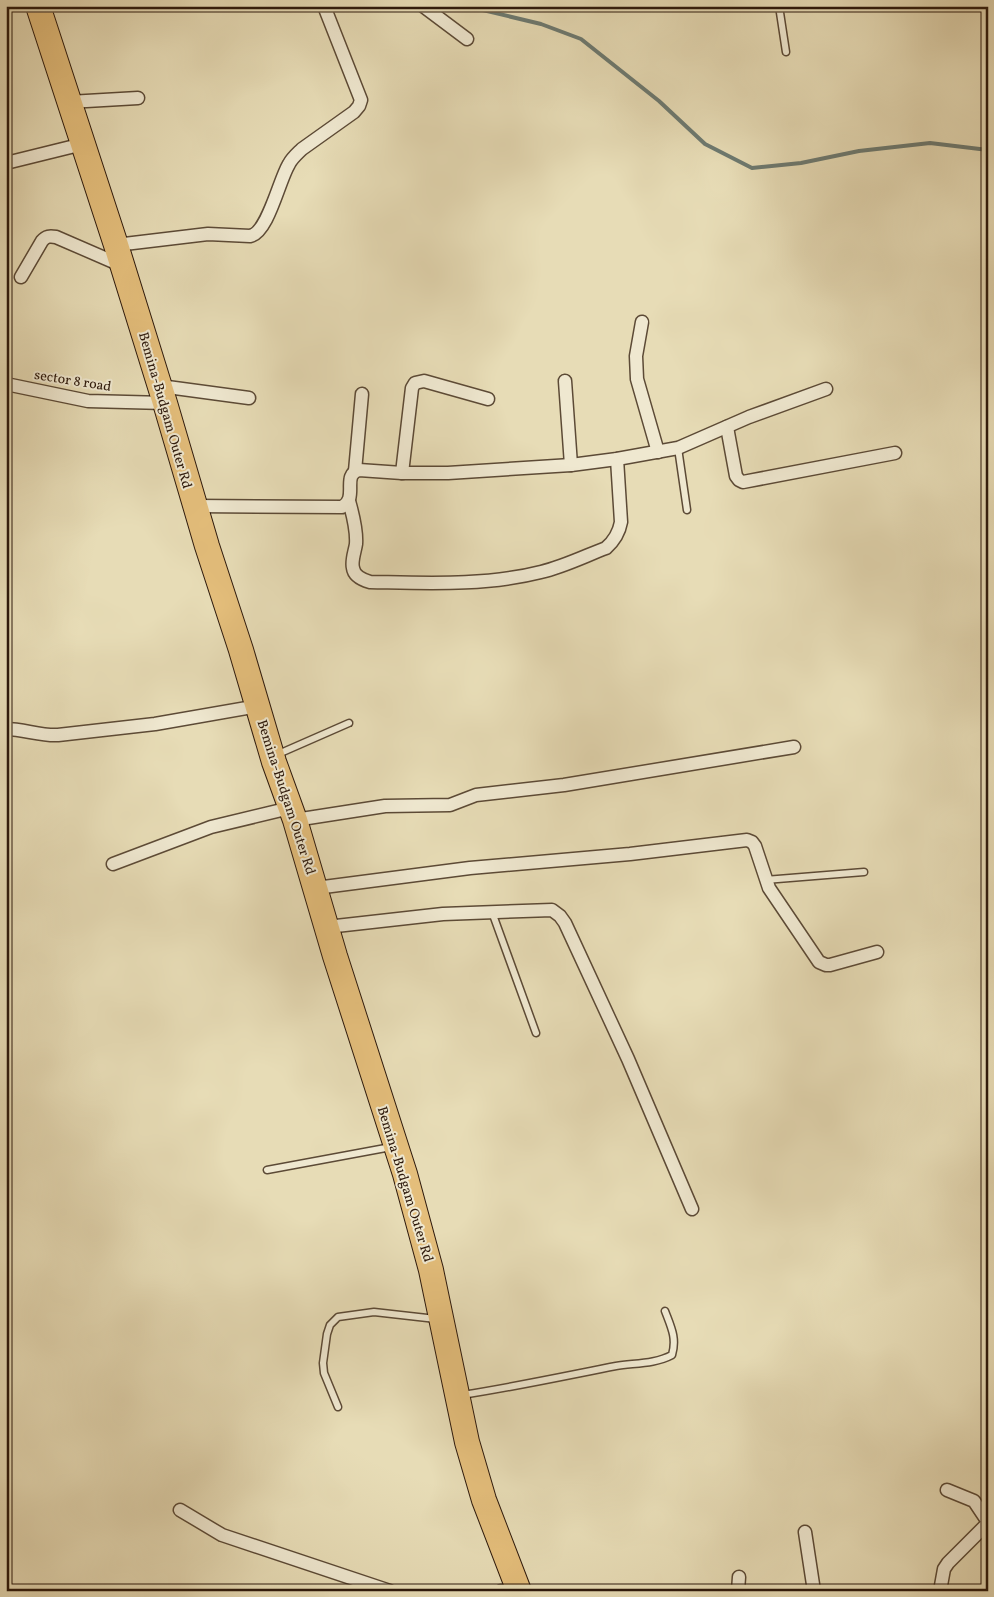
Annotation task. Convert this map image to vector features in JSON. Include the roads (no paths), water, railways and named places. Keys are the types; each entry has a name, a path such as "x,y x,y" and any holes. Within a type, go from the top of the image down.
{"highway":[{"name":"Bemina-Budgam Outer Rd","path":"38,6 120,256 194,506 396,1146 420,1228 442,1320 467,1442 484,1500 520,1591"}],"street":[{"path":"21,277 44,238 51,236 120,256 208,234 250,236 259,231 265,222 284,173 295,156 354,112 361,100 324,6"},
{"path":"423,6 467,39"},
{"path":"69,102 138,98"},
{"path":"6,162 83,144"},
{"path":"642,322 636,356 637,379 658,452"},
{"path":"402,473 412,388 415,383 424,381 488,399"},
{"path":"566,381 571,465"},
{"name":"sector 8 road","path":"6,384 88,401 162,395 249,398"},
{"path":"355,471 448,473 571,465 658,452 678,448 826,389"},
{"path":"362,394 355,471 351,477 349,502 356,543 352,566 358,576 370,582 432,584 500,580 543,572 606,548 619,531 621,522 617,459"},
{"path":"727,427 736,476 743,482 895,453"},
{"path":"194,506 342,507 349,502"},
{"path":"6,729 58,735 156,724 258,706"},
{"path":"114,864 211,828 292,814 385,806 450,805 476,795 564,785 794,747"},
{"path":"316,888 470,868 630,854 742,840 752,842 765,880 776,900 822,964 830,965 877,952"},
{"path":"327,927 443,914 491,911 552,910 560,916 565,923 628,1059 692,1209"},
{"path":"940,1591 944,1569 948,1563 988,1523 974,1501 947,1490"},
{"path":"180,1510 222,1535 390,1591"},
{"path":"805,1532 814,1591"},
{"path":"738,1591 739,1577"},
{"path":"501,1591 520,1591"}],"lane":[{"path":"779,6 786,52"},
{"path":"678,448 687,510"},
{"path":"272,756 349,723"},
{"path":"765,880 864,872"},
{"path":"491,911 536,1033"},
{"path":"267,1170 396,1146"},
{"path":"458,1396 624,1364 663,1360 672,1355 675,1345 674,1336 665,1311"},
{"path":"338,1407 324,1373 323,1363 327,1334 330,1325 338,1317 374,1312 442,1320"}],"waterway":[{"path":"466,6 541,24 581,39 659,101 705,144 752,168 801,163 859,151 930,143 988,150"}]}
